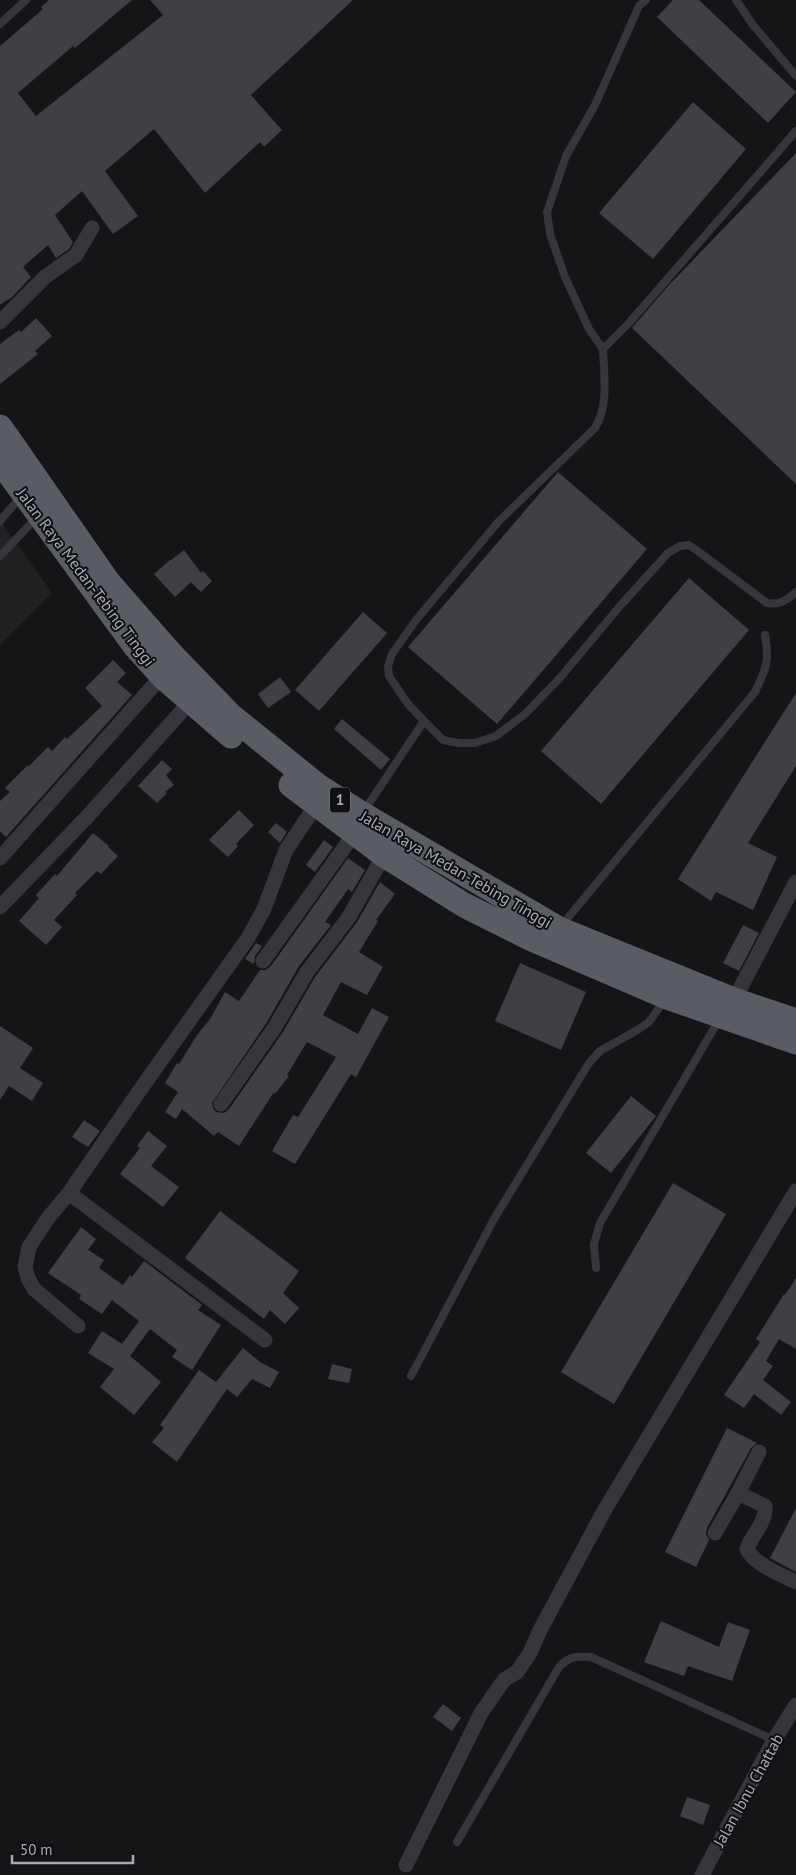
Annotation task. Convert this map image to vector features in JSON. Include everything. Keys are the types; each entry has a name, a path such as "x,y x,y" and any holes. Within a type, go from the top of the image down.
{"highway":[{"name":"Jalan Raya Medan-Tebing Tinggi","path":"0,427 108,582 171,654 230,715 318,786 358,824 384,856 472,909 532,938 667,997 796,1021"},
{"name":"Jalan Raya Medan-Tebing Tinggi","path":"0,461 129,639 162,676 190,702 316,805 358,824 559,929 796,1042"}],"street":[{"path":"0,322 45,277 76,255 92,228"},
{"path":"0,858 162,676"},
{"path":"0,906 87,818 190,702"},
{"path":"78,1326 34,1289 28,1278 26,1267 29,1247 248,938 264,908 286,850 316,805"},
{"path":"263,961 358,824"},
{"path":"221,1104 275,1027 307,972 349,917 384,856"},
{"path":"727,1008 796,882"},
{"path":"406,1865 481,1714 504,1680 517,1672 530,1653 539,1632 604,1511 796,1191"},
{"path":"69,1193 265,1340"},
{"path":"715,1533 759,1452"},
{"path":"738,1493 765,1506 765,1518 750,1540 748,1549 750,1554 772,1571 796,1582"},
{"name":"Jalan Ibnu Chattab","path":"702,1875 774,1740 796,1705"}],"lane":[{"path":"0,24 26,0"},
{"path":"646,0 639,6 595,105 566,156 547,212 550,234 565,277 589,329 603,349 605,402 602,416 595,428 499,521 416,620 392,654 388,666 389,676 408,704 443,740 458,743 475,743 496,736 525,714 552,686 668,553 680,546 689,545 767,603 776,604 784,602 796,592"},
{"path":"736,0 753,25 796,76"},
{"path":"603,349 629,322 796,131"},
{"path":"0,521 23,494"},
{"path":"0,556 38,515"},
{"path":"559,929 755,692 766,670 769,652 765,636"},
{"path":"358,824 424,721"},
{"path":"411,1376 494,1219 590,1063 600,1051 649,1022 667,997"},
{"path":"596,1268 594,1244 600,1223 727,1008"},
{"path":"457,1842 559,1667 566,1660 573,1657 591,1657 774,1740"}],"shaded area":[{"path":"0,520 52,593 0,645"}],"building":[{"path":"49,0 132,0 75,48 73,46 18,93 36,116 163,15 150,0 353,0 251,95 282,130 264,147 260,142 205,193 154,129 105,171 138,216 113,234 82,191 55,215 73,242 69,249 56,258 48,245 23,267 31,277 12,297 0,305 0,46 43,9 41,7"},
{"path":"673,0 699,0 796,92 768,123 657,17"},
{"path":"693,102 746,149 653,259 599,213"},
{"path":"796,153 796,484 632,328 669,285"},
{"path":"36,318 52,336 35,351 38,354 0,384 0,344 19,330 21,332"},
{"path":"558,472 647,549 497,724 408,647"},
{"path":"184,550 201,573 203,571 212,581 201,592 191,582 175,597 154,574"},
{"path":"689,578 749,630 601,804 541,751"},
{"path":"363,612 387,633 319,711 295,690"},
{"path":"113,660 126,673 117,682 132,695 6,837 0,831 0,801 10,792 5,788 48,747 52,751 65,737 67,739 102,706 85,688"},
{"path":"280,677 291,692 268,708 258,694"},
{"path":"796,693 796,766 748,843 777,857 753,910 716,892 711,901 678,879"},
{"path":"342,719 390,759 381,770 334,729"},
{"path":"162,760 172,769 166,775 174,785 165,792 167,793 157,803 138,786"},
{"path":"239,810 254,825 236,844 238,846 228,857 209,840"},
{"path":"276,823 287,832 280,843 268,832"},
{"path":"93,833 118,856 101,874 97,871 75,893 77,895 54,920 62,927 46,945 19,921 39,898 36,895 55,874 57,876"},
{"path":"324,840 333,847 315,872 306,865"},
{"path":"348,858 365,870 352,892 348,889 325,922 331,925 299,966 267,1022 212,1103 216,1112 224,1113 229,1109 283,1032 315,977 357,922 380,882 395,894 376,920 378,921 359,952 383,967 367,995 341,982 323,1015 358,1034 372,1008 389,1017 356,1077 351,1074 295,1164 272,1151 293,1115 298,1117 336,1057 307,1042 287,1075 289,1076 275,1094 274,1092 239,1146 218,1132 214,1136 182,1109 176,1119 165,1112 178,1092 165,1083 177,1063 179,1064 197,1035 210,1019 225,992 239,1001 260,970 266,970 271,966"},
{"path":"743,925 759,933 739,971 723,963"},
{"path":"256,943 262,946 255,956 254,964 245,959"},
{"path":"520,963 586,992 561,1050 495,1021"},
{"path":"0,1026 33,1048 20,1068 43,1083 32,1101 9,1086 0,1100"},
{"path":"631,1096 656,1116 611,1173 586,1153"},
{"path":"84,1120 100,1131 88,1147 72,1137"},
{"path":"148,1131 167,1146 151,1166 179,1187 163,1207 120,1174 140,1148 137,1146"},
{"path":"673,1183 726,1214 614,1404 561,1372"},
{"path":"220,1211 299,1271 283,1293 299,1308 285,1324 270,1310 264,1319 185,1258"},
{"path":"81,1227 96,1239 88,1250 104,1260 99,1268 123,1285 130,1275 132,1277 144,1261 202,1305 198,1310 221,1325 192,1370 172,1357 177,1350 150,1329 130,1356 161,1382 134,1415 100,1387 114,1369 88,1353 102,1331 122,1344 139,1321 112,1300 102,1314 79,1299 81,1295 48,1273"},
{"path":"796,1278 796,1349 779,1339 766,1361 773,1366 763,1380 791,1402 781,1415 754,1394 744,1408 724,1395 760,1342 756,1339"},
{"path":"243,1348 260,1362 279,1372 270,1388 252,1379 237,1397 227,1389 177,1462 152,1442 164,1428 160,1425 199,1370 216,1382"},
{"path":"332,1364 352,1369 349,1383 328,1379"},
{"path":"727,1428 757,1443 751,1448 707,1528 706,1534 709,1540 696,1567 665,1552"},
{"path":"796,1508 796,1572 770,1558"},
{"path":"661,1621 719,1647 728,1622 750,1630 732,1681 688,1666 684,1676 644,1662"},
{"path":"443,1704 461,1718 452,1731 433,1717"},
{"path":"687,1797 710,1805 703,1825 680,1816"}]}
